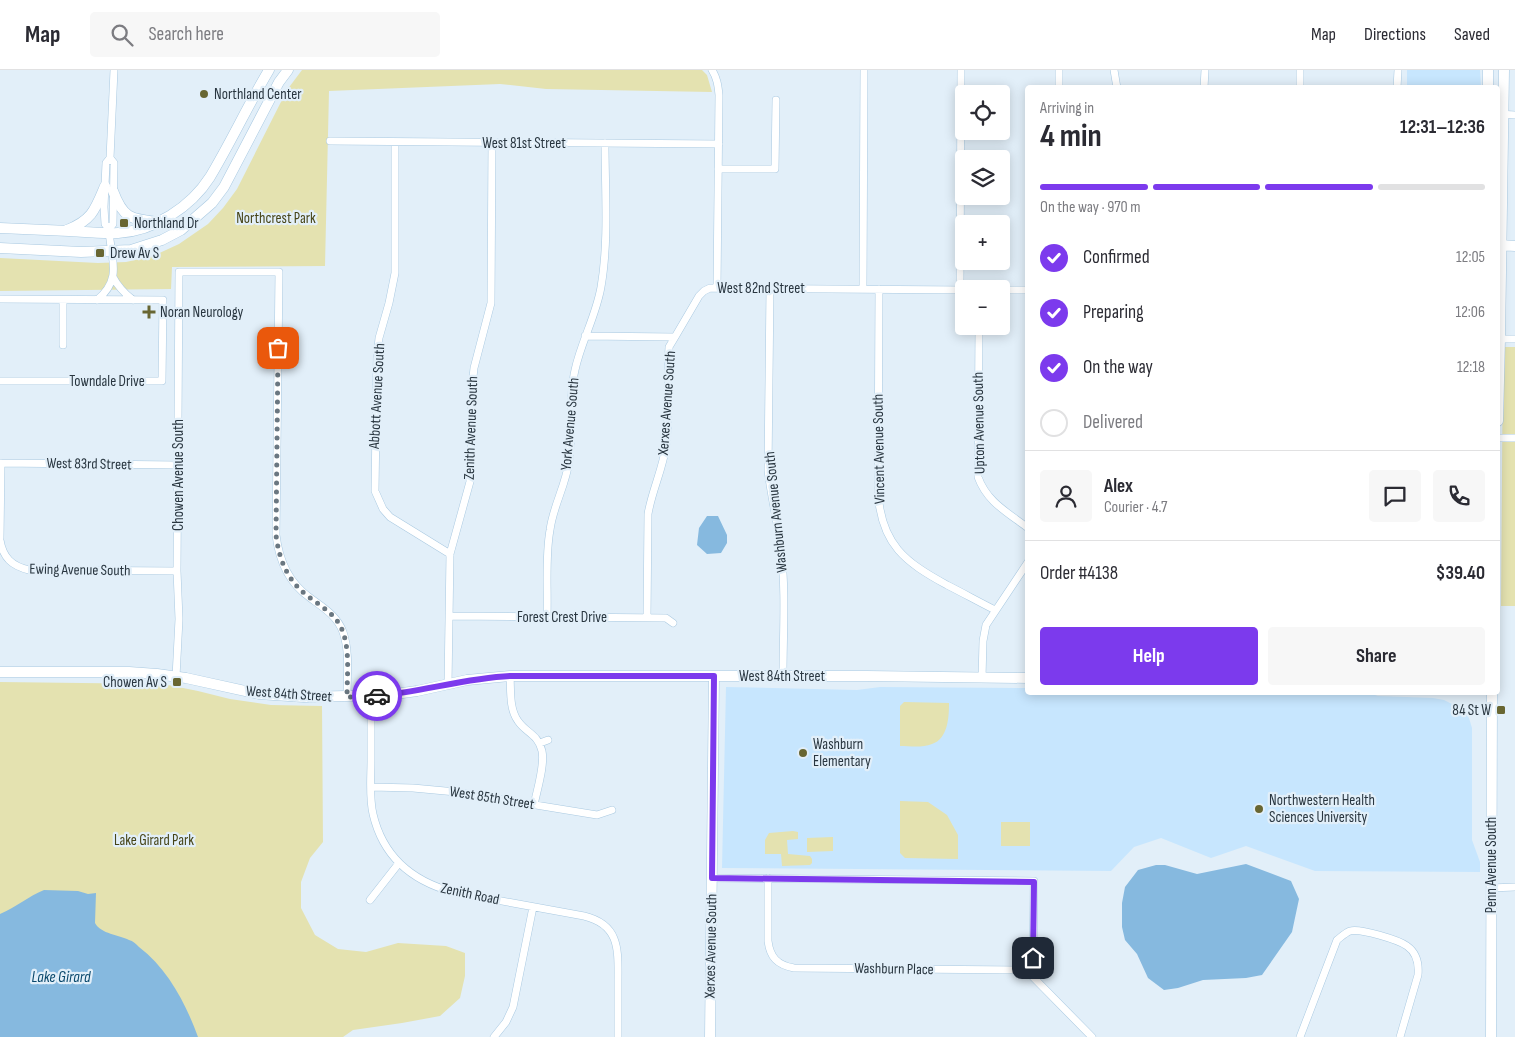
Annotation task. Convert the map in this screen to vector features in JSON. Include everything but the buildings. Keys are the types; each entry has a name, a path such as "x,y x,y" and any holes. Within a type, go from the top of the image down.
{"main road":[{"path":"0,228 129,232 149,227 158,222 194,197 209,178 269,70"},
{"path":"0,248 112,252 131,250 162,240 181,230 212,203 224,187 288,70"},
{"path":"1488,70 1488,85"},
{"path":"1500,114 1505,70"},
{"path":"63,231 78,225 90,217 109,188 124,213 137,220 158,222"},
{"path":"1500,246 1515,246"},
{"name":"West 84th Street","path":"0,672 129,672 176,677 259,694 347,697 418,691 489,677 510,676 1025,678"},
{"name":"Xerxes Avenue South","path":"710,1037 714,676"},
{"name":"Penn Avenue South","path":"1491,1037 1492,695"}],"street":[{"path":"96,300 107,291 113,277 110,231 105,224 109,188 106,163 110,158 114,70"},
{"path":"712,70 718,84 717,288"},
{"path":"862,289 864,70"},
{"path":"961,70 962,280"},
{"path":"1059,70 1059,85"},
{"path":"1114,70 1116,85"},
{"path":"1204,85 1205,70"},
{"path":"1300,70 1300,85"},
{"path":"1397,85 1398,70"},
{"path":"718,169 775,169 776,100"},
{"path":"1500,114 1515,115"},
{"name":"West 81st Street","path":"330,141 719,144"},
{"name":"Abbott Avenue South","path":"395,142 395,274 376,357 375,491 383,510 398,524 450,554"},
{"name":"Zenith Avenue South","path":"448,684 450,554 471,478 472,386 474,368 491,303 492,142"},
{"name":"York Avenue South","path":"547,617 548,548 554,511 561,493 569,461 571,388 580,352 599,296 604,269 605,143"},
{"name":"Chowen Avenue South","path":"176,677 179,619 177,571 179,272 279,272 276,535 278,549 288,576 297,587 330,613 343,631 347,652 347,697"},
{"path":"113,277 122,291 133,300"},
{"name":"West 82nd Street","path":"675,337 699,296 710,288 955,290"},
{"name":"Washburn Avenue South","path":"770,288 768,470 783,569 783,676"},
{"name":"Vincent Avenue South","path":"880,289 878,494 884,526 899,552 911,564 995,610"},
{"path":"1010,290 1025,290"},
{"name":"Towndale Drive","path":"0,300 162,300 162,381 0,380"},
{"path":"62,300 62,345"},
{"name":"Upton Avenue South","path":"979,335 978,477 987,496 1025,526"},
{"path":"585,336 675,337"},
{"name":"Xerxes Avenue South","path":"647,618 648,514 666,445 669,348 675,337"},
{"path":"1500,339 1515,339"},
{"path":"1500,438 1515,438"},
{"name":"West 83rd Street","path":"1,463 178,466"},
{"name":"Ewing Avenue South","path":"1,463 0,539 6,558 12,564 29,570 177,571"},
{"path":"982,678 986,625 1025,566"},
{"name":"Forest Crest Drive","path":"449,616 666,618 673,623"},
{"path":"510,676 512,707 517,721 535,736 543,752 543,761 534,805"},
{"name":"Zenith Road","path":"371,696 372,813 377,829 385,844 406,870 436,888 593,918 602,923 609,930 618,947 618,1037"},
{"path":"540,743 548,740"},
{"name":"West 85th Street","path":"371,787 456,792 597,815 612,810"},
{"path":"370,900 399,863"},
{"path":"712,878 1034,882 1033,977 1092,1037"},
{"name":"Washburn Place","path":"768,878 769,949 772,957 785,967 1026,970 1033,977"},
{"path":"1491,888 1515,887"},
{"path":"494,1037 506,1022 513,1007 533,906"},
{"path":"1300,1037 1337,940 1350,931 1358,930 1408,946 1417,959 1418,975 1400,1037"}],"shaded area":[{"path":"1407,70 1480,70 1481,85 1407,85"},
{"path":"726,687 857,690 880,687 1025,688 1025,695 1375,695 1433,698 1444,700 1458,707 1469,718 1472,728 1472,840 1480,862 1480,872 1315,871 1246,846 1211,858 1161,838 1134,847 1111,871 722,868"}],"green space":[{"name":"Northcrest Park","path":"302,70 702,70 707,75 712,92 546,89 500,84 329,91 325,266 172,267 171,289 0,291 0,258 98,263 126,262 153,256 179,244 208,224 237,189 287,90"},
{"path":"1503,347 1515,347 1515,606 1501,606"},
{"name":"Lake Girard Park","path":"0,682 163,684 230,699 271,705 322,706 323,842 310,858 301,882 301,908 315,935 338,949 366,952 398,943 446,946 465,953 465,976 460,998 440,1016 353,1030 343,1037 0,1037"},
{"path":"904,702 949,703 946,727 944,733 937,741 924,746 900,746 900,706"},
{"path":"900,801 928,802 947,815 958,835 958,859 905,858 900,853"},
{"path":"1001,822 1030,822 1030,846 1001,846"},
{"path":"798,832 798,839 787,840 788,854 810,856 812,863 810,865 782,866 781,854 765,854 765,840 769,833"},
{"path":"833,837 833,851 807,852 807,838"}],"water":[{"path":"707,516 718,516 727,535 727,543 721,553 707,554 697,545 699,528"},
{"path":"1246,864 1291,881 1299,899 1292,932 1262,975 1246,978 1203,980 1178,988 1164,990 1148,978 1137,954 1125,940 1122,927 1122,903 1125,887 1138,870 1156,865 1165,865 1197,874"},
{"name":"Lake Girard","path":"44,890 96,893 95,923 101,930 133,942 159,966 182,1000 198,1037 0,1037 0,914"}],"way so far":[{"path":"278,348 276,535 278,549 288,576 308,597 330,613 343,631 347,652 347,697 377,696"}],"place":[{"name":"Northland Center","path":"204,94"},
{"name":"Northland Dr","path":"124,223"},
{"name":"Drew Av S","path":"100,253"},
{"name":"Noran Neurology","path":"149,312"},
{"name":"Chowen Av S","path":"177,682"},
{"name":"84 St W","path":"1501,710"},
{"name":"Washburn Elementary","path":"803,753"},
{"name":"Northwestern Health Sciences University","path":"1259,809"}],"route":[{"path":"377,696 418,691 489,677 714,676 712,878 1034,882 1033,958"}]}
